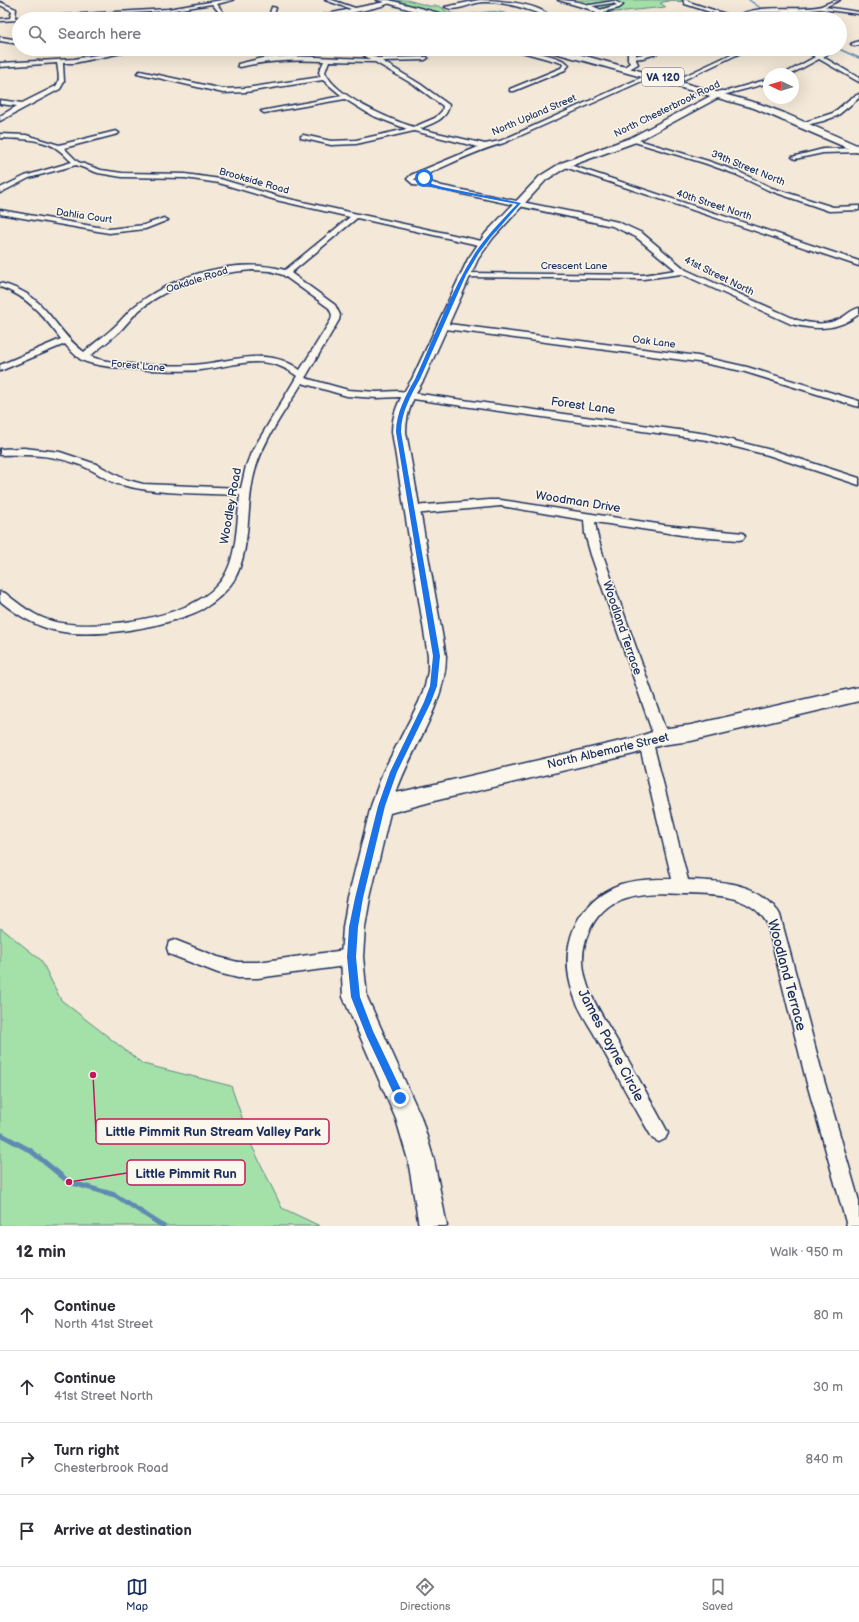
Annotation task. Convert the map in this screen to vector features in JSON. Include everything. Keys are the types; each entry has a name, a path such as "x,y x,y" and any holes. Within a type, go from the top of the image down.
{"main road":[{"path":"373,0 424,12"},
{"path":"386,2 420,12"},
{"name":"VA 120","path":"592,56 628,62 649,76 771,107 859,149"},
{"name":"VA 120","path":"597,56 628,62 677,81 721,94"}],"street":[{"path":"141,12 231,0"},
{"path":"327,0 352,7 354,10"},
{"path":"447,7 462,6 483,0 534,9 540,12"},
{"path":"562,0 586,6 598,12 617,7 621,4 614,2 586,6"},
{"path":"684,0 717,12"},
{"path":"820,8 838,0"},
{"path":"0,2 14,10 14,12"},
{"path":"337,12 368,9 386,2"},
{"path":"213,3 220,10 219,12"},
{"path":"153,4 155,11"},
{"path":"762,5 767,10"},
{"path":"272,12 274,8"},
{"path":"752,12 767,10 794,11 820,8 859,13"},
{"path":"0,20 12,19"},
{"path":"0,39 12,41"},
{"path":"0,65 60,62 104,56"},
{"path":"303,137 323,142 345,143 415,129 437,119 446,112 446,105 418,85 369,56"},
{"path":"512,90 563,69 566,65 564,62 541,56"},
{"path":"628,62 644,56"},
{"path":"677,81 731,56"},
{"path":"798,68 819,56 859,80"},
{"path":"240,65 274,58 378,61 425,58"},
{"path":"327,60 322,72 324,78 345,97 376,116 395,124 484,146"},
{"path":"0,119 22,105 50,93 58,87 62,82 60,62"},
{"path":"140,73 210,89 229,91 246,90 324,78"},
{"name":"North Upland Street","path":"441,188 416,184 410,181 413,176 427,172 484,146 502,142 649,76"},
{"name":"North Chesterbrook Road","path":"433,1226 419,1153 405,1110 370,1034 355,997 352,957 354,927 359,898 381,806 393,772 428,702 434,686 436,671 437,656 398,432 402,410 408,395 418,379 464,275 483,244 543,178 564,166 633,140 721,94 763,83"},
{"path":"805,124 827,118 838,112 848,101 859,96"},
{"path":"264,111 345,97"},
{"path":"0,102 22,105"},
{"path":"59,147 116,133"},
{"name":"Brookside Road","path":"0,136 36,139 59,147 76,163 90,169 116,174 185,176 220,181 278,199 483,244"},
{"name":"39th Street North","path":"633,140 712,164 737,173 770,189 832,209 859,208"},
{"path":"795,158 823,151 849,151 859,149"},
{"path":"0,191 27,177 76,163"},
{"name":"40th Street North","path":"564,166 859,264"},
{"path":"427,172 424,178 427,183 441,188"},
{"name":"41st Street North","path":"441,188 615,224 638,235 683,272 794,322 811,326 825,327 846,321 859,310"},
{"name":"Dahlia Court","path":"0,212 100,230 120,230 145,227 164,220"},
{"path":"286,273 355,216"},
{"path":"118,239 120,230"},
{"name":"Oakdale Road","path":"83,357 111,334 142,304 177,285 243,267 263,267 286,273"},
{"name":"Crescent Lane","path":"464,275 643,276 683,272"},
{"name":"Woodley Road","path":"0,597 23,613 53,626 87,630 173,616 212,597 229,578 236,557 247,479 257,450 335,320 336,315 332,307 286,273"},
{"path":"0,285 16,291 35,303 76,352 83,357"},
{"name":"Oak Lane","path":"441,326 698,358 744,369 859,404"},
{"path":"0,368 67,340"},
{"name":"Forest Lane","path":"83,357 99,362 177,369 212,366 247,360 268,359 282,362 300,377 347,393 362,395 408,395 707,437 771,453 859,482"},
{"path":"0,452 24,451 60,455 92,466 121,482 143,488 245,492"},
{"name":"Woodman Drive","path":"412,510 501,503 695,533 739,536"},
{"name":"Woodland Terrace","path":"589,517 591,534 597,555 653,740 682,887 742,892 755,899 765,907 773,918 792,993 857,1226"},
{"name":"North Albemarle Street","path":"381,806 653,740 691,733 859,694"},
{"name":"James Payne Circle","path":"659,1133 586,1003 576,975 575,958 577,940 583,924 593,910 605,899 620,892 635,888 682,887"},
{"path":"175,948 218,965 238,970 258,970 352,957"}],"green space":[{"path":"388,0 407,0 429,6 439,6 448,12 435,12"},
{"path":"569,0 672,0 660,3 666,7 616,12 604,12 589,5"},
{"path":"672,0 685,0 679,2"},
{"path":"1,928 41,960 61,1000 143,1064 231,1086 252,1146 282,1208 320,1226 0,1226"}],"waterway":[{"path":"749,0 762,9"},
{"path":"765,11 770,12"},
{"path":"847,53 859,58"},
{"path":"0,1134 31,1151 69,1182 115,1195 163,1226"}],"place":[{"name":"Little Pimmit Run Stream Valley Park","path":"93,1075"},
{"name":"Little Pimmit Run","path":"69,1182"}],"route":[{"path":"400,1098 370,1034 355,997 352,957 354,927 359,898 381,806 393,772 428,702 434,686 436,671 437,656 398,432 399,424 402,410 408,395 418,379 464,275 477,252 489,236 519,203 441,188 427,183 424,178"}]}
